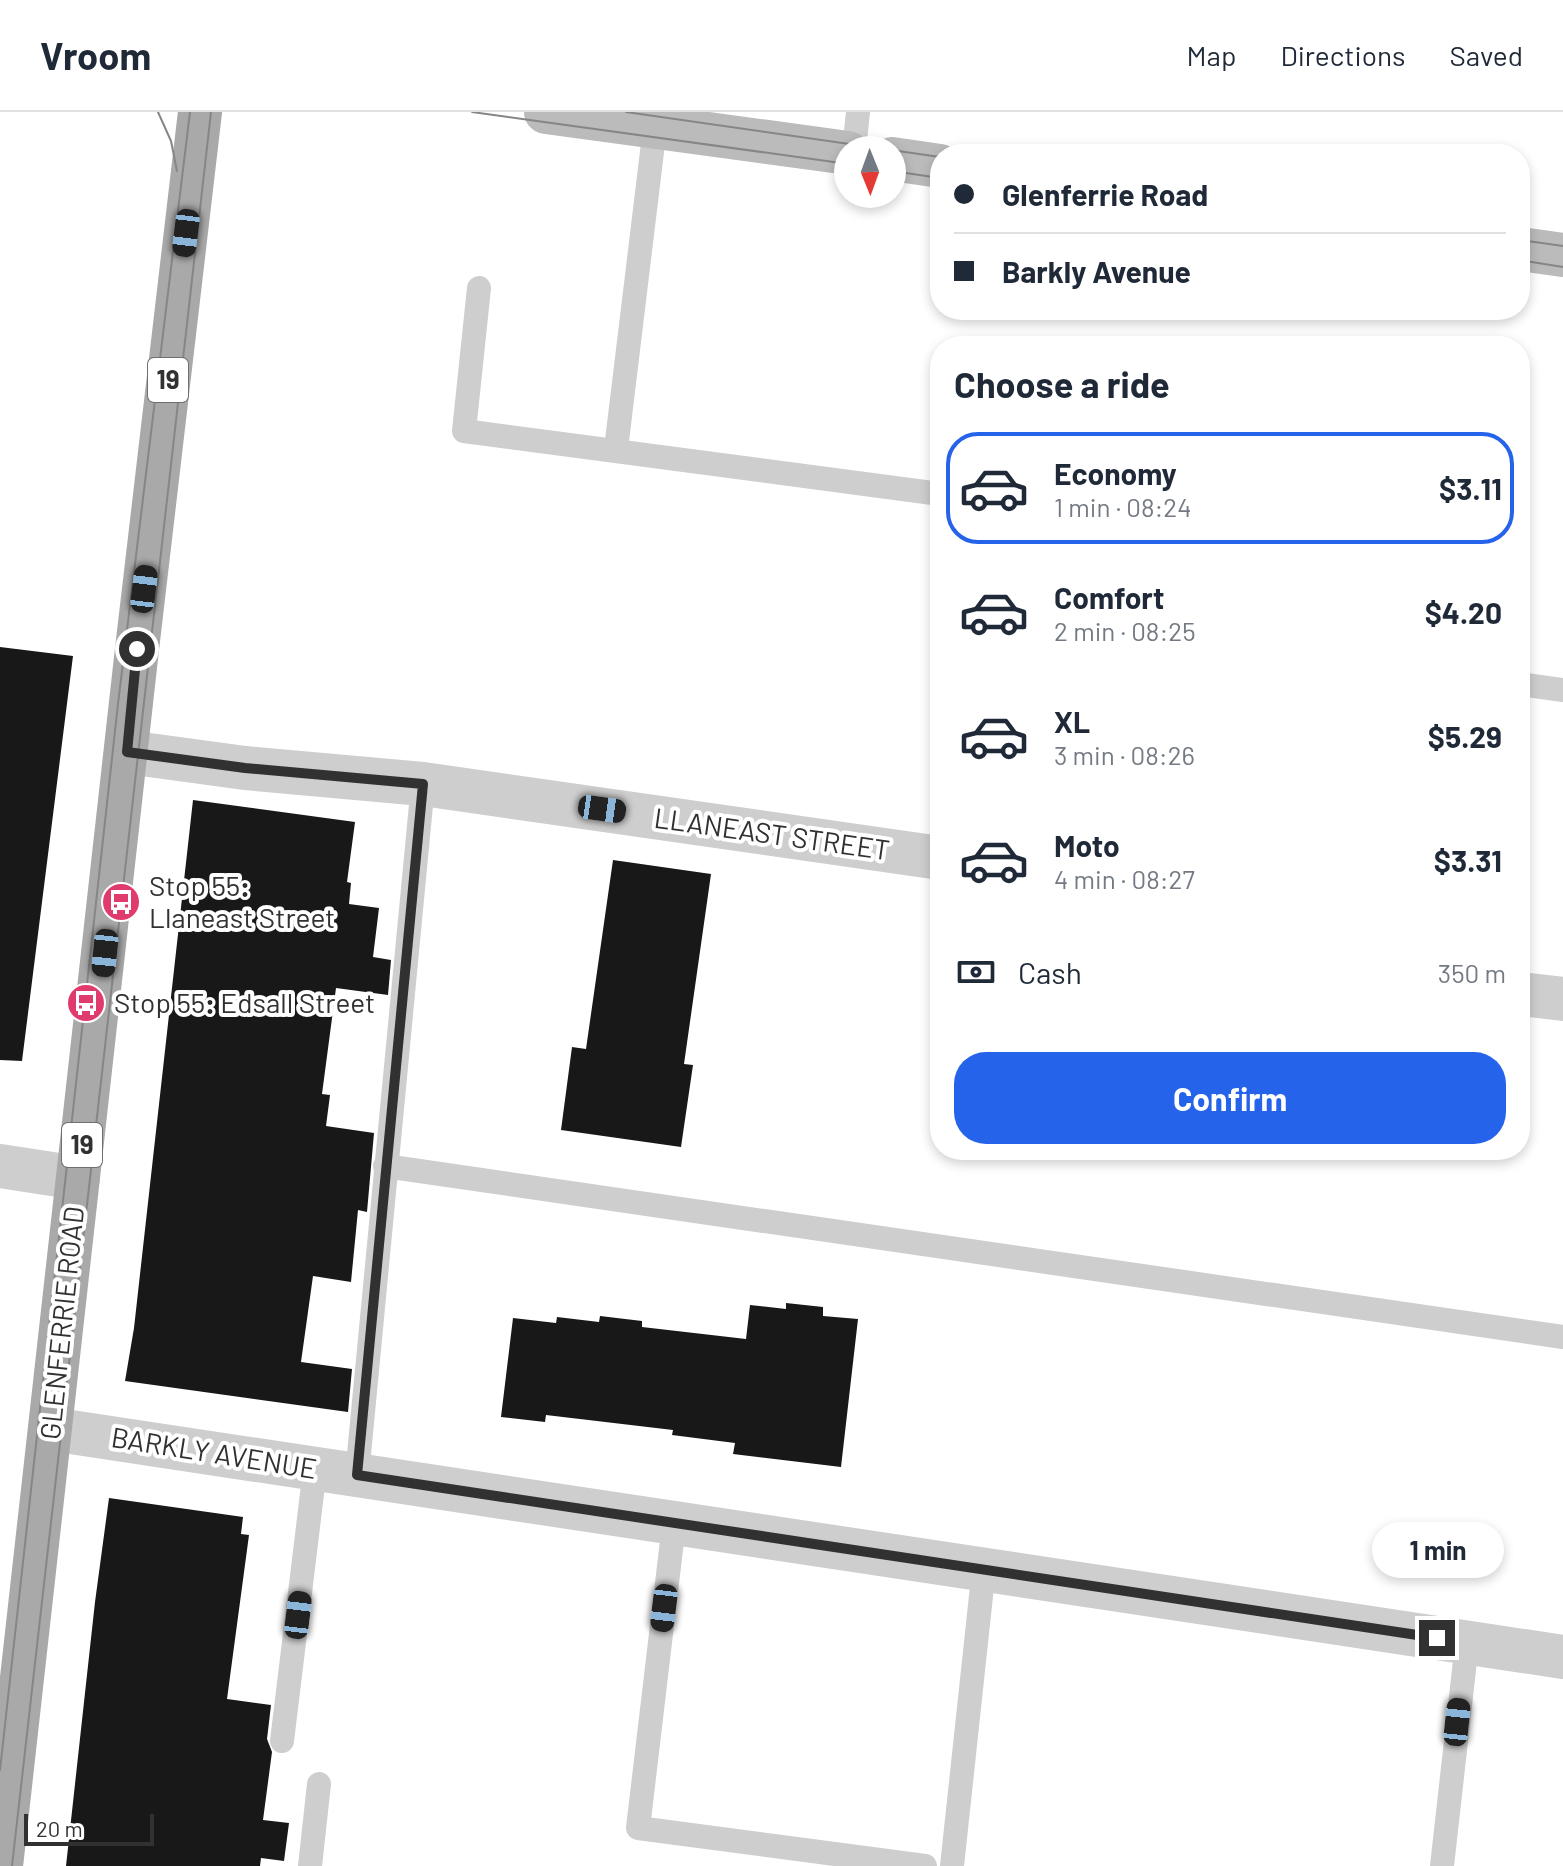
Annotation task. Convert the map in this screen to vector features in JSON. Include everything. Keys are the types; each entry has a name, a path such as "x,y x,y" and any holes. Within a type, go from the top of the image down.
{"main road":[{"name":"GLENFERRIE ROAD","path":"1,1866 4,1816 51,1429 200,112"},
{"path":"546,112 834,151"},
{"path":"906,161 930,165"},
{"path":"1530,250 1563,255"}],"street":[{"name":"LLANEAST STREET","path":"127,752 245,768 423,784 930,857"},
{"path":"1530,995 1563,999"},
{"path":"0,1166 78,1178"},
{"name":"BARKLY AVENUE","path":"51,1429 1563,1657"}],"lane":[{"path":"855,136 858,112"},
{"path":"616,449 655,127"},
{"path":"479,288 464,431 930,493"},
{"path":"1530,685 1563,690"},
{"path":"282,1741 336,1472 385,1166 423,784"},
{"path":"385,1166 1563,1337"},
{"path":"674,1524 638,1828 925,1866"},
{"path":"952,1866 984,1568"},
{"path":"1442,1866 1467,1643"},
{"path":"310,1866 319,1784"}],"building":[{"path":"0,647 73,656 22,1061 0,1060"},
{"path":"193,800 355,822 347,882 351,883 349,904 379,908 373,957 391,960 388,995 336,988 322,1094 330,1095 326,1126 374,1133 367,1212 358,1210 351,1282 313,1276 301,1362 352,1369 348,1412 125,1381 134,1328"},
{"path":"613,860 711,874 684,1064 693,1065 681,1147 561,1130 572,1047 586,1049"},
{"path":"786,1303 823,1307 823,1316 858,1319 841,1467 733,1454 735,1443 672,1435 673,1430 546,1415 545,1422 501,1417 513,1318 556,1323 557,1317 599,1322 600,1316 642,1321 642,1327 746,1339 750,1305 786,1309"},
{"path":"109,1498 243,1517 241,1534 249,1535 227,1699 271,1705 267,1739 272,1752 263,1820 289,1823 284,1861 261,1858 260,1866 66,1866"}],"tram line":[{"path":"158,112 171,141 177,171"},
{"path":"0,1770 118,704 190,112"},
{"path":"12,1866 211,112"},
{"path":"472,112 834,162"},
{"path":"626,112 930,156"},
{"path":"906,173 930,177"},
{"path":"1530,241 1563,246"},
{"path":"1530,262 1563,267"}],"place":[{"name":"Stop 55: Llaneast Street","path":"121,902"},
{"name":"Stop 55: Edsall Street","path":"86,1003"}],"route":[{"path":"137,649 127,752 245,768 423,784 357,1475 1437,1638"}]}
